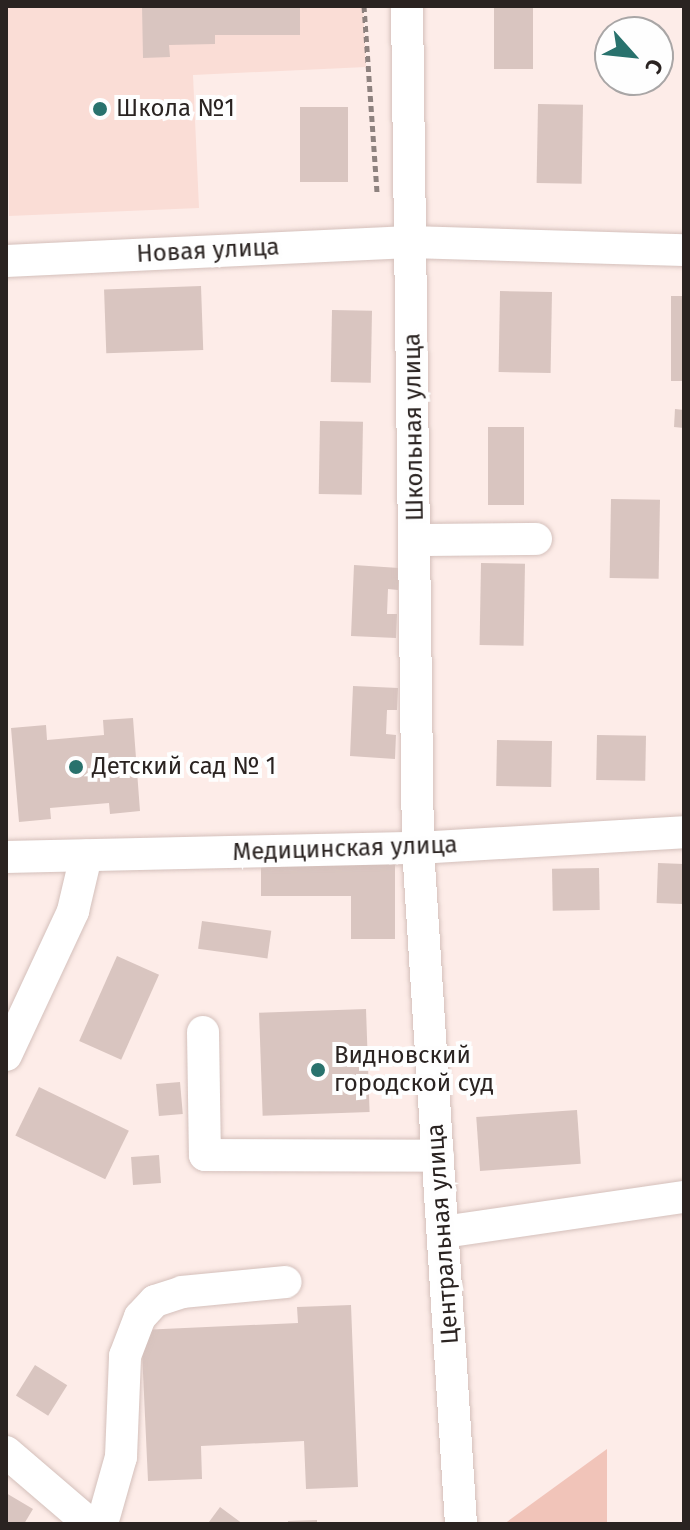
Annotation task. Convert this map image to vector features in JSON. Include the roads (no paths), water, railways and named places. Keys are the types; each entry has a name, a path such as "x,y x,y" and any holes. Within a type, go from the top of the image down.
{"street":[{"name":"Школьная улица","path":"407,6 418,848"},
{"name":"Новая улица","path":"6,261 410,242 684,250"},
{"path":"416,540 536,539"},
{"name":"Медицинская улица","path":"6,857 418,848 684,832"},
{"name":"Центральная улица","path":"418,848 461,1524"},
{"path":"6,1055 73,911 86,856"},
{"path":"203,1032 205,1155 438,1156"},
{"path":"443,1232 684,1197"},
{"path":"102,1524 121,1457 125,1356 140,1317 155,1301 182,1292 286,1282"},
{"path":"6,1452 90,1524"}],"place":[{"name":"Школа №1","path":"100,109"},
{"name":"Детский сад № 1","path":"76,767"},
{"name":"Видновский городской суд","path":"318,1070"}]}
